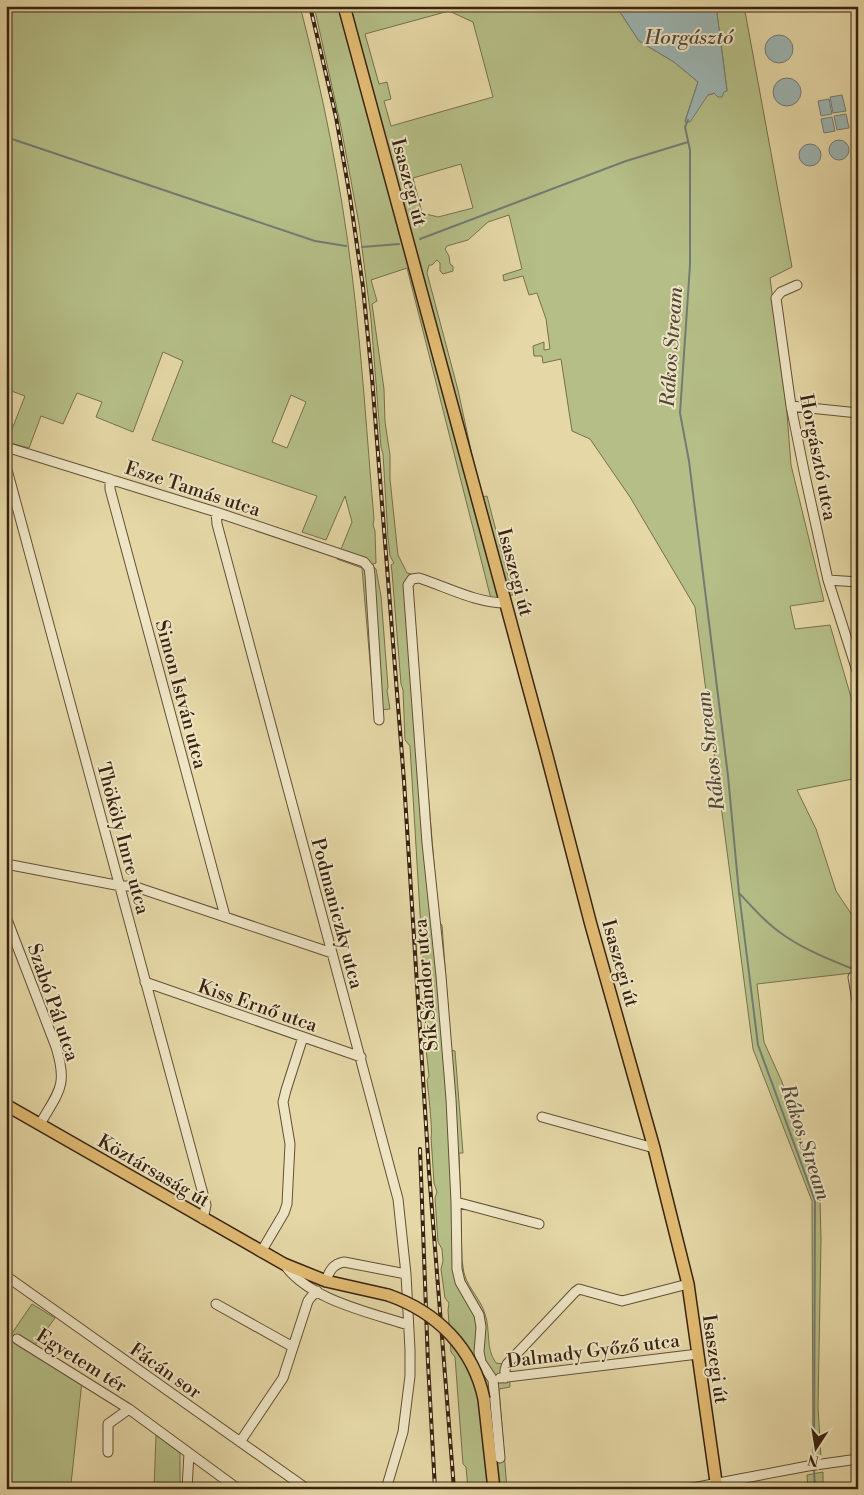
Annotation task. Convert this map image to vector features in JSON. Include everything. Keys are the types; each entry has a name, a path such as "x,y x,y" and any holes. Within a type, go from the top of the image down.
{"main road":[{"name":"Isaszegi út","path":"344,6 506,602 591,924 654,1148 688,1284 716,1486"},
{"name":"Köztársaság út","path":"6,1105 284,1264 326,1281 388,1295 421,1310 450,1334 463,1350 475,1370 484,1399 494,1489"}],"street":[{"name":"Horgásztó utca","path":"797,286 780,292 776,298 791,406 828,580 858,674"},
{"path":"791,406 858,413"},
{"name":"Esze Tamás utca","path":"6,447 216,512 363,561 367,565 370,575 379,720"},
{"name":"Thököly Imre utca","path":"6,466 206,1205 203,1219"},
{"name":"Simon István utca","path":"110,479 110,489 225,916"},
{"name":"Podmaniczky utca","path":"216,512 220,533 396,1188 406,1274 410,1350 403,1432 386,1489"},
{"name":"Sík Sándor utca","path":"493,1380 481,1362 479,1352 482,1327 479,1315 458,1277 451,1099 427,842 407,587 411,580 419,578 481,600 496,603 506,602"},
{"path":"828,580 858,582"},
{"path":"6,864 121,886 133,886 332,953"},
{"name":"Szabó Pál utca","path":"6,917 56,1047 62,1069 61,1086 40,1124"},
{"path":"853,977 858,1007"},
{"name":"Kiss Ernő utca","path":"145,982 361,1057"},
{"path":"261,1252 284,1213 287,1204 290,1144 283,1102 303,1037"},
{"path":"542,1117 654,1148"},
{"path":"456,1202 539,1224"},
{"path":"326,1281 333,1267 344,1262 406,1274"},
{"name":"Köztársaság út","path":"284,1264 294,1277 317,1291 345,1304 408,1326"},
{"name":"Fácán sor","path":"6,1276 307,1489"},
{"path":"505,1378 507,1364 575,1292 579,1290 622,1301 688,1284"},
{"path":"240,1442 279,1385 308,1301 317,1291"},
{"path":"216,1304 293,1347"},
{"name":"Egyetem tér","path":"17,1338 129,1409 238,1489"},
{"name":"Dalmady Győző utca","path":"493,1380 698,1354"},
{"path":"493,1380 500,1458"},
{"name":"Egyetem tér","path":"108,1452 108,1424 129,1409"},
{"path":"187,1489 189,1453"},
{"path":"687,1489 716,1486 814,1465 858,1459"}],"green space":[{"path":"6,6 300,6 330,139 352,274 359,335 373,525 375,531 376,563 373,566 376,569 381,596 387,691 390,709 381,710 375,721 362,568 337,559 352,522 345,496 326,540 302,532 317,496 152,440 183,361 163,352 133,432 96,417 102,402 77,393 63,424 41,416 29,448 7,442 25,396 6,389","holes":["291,395 306,402 287,448 272,442"]},
{"path":"314,6 616,6 639,41 674,62 698,82 685,121 708,95 727,90 716,6 744,6 792,267 770,278 786,401 791,465 824,601 790,606 795,629 830,625 858,721 858,778 797,790 816,829 836,891 858,924 858,975 852,973 757,984 764,1042 782,1082 820,1200 818,1407 821,1457 813,1459 812,1201 753,1049 695,607 630,497 590,439 572,431 561,359 543,363 542,356 534,356 533,346 544,342 544,350 550,349 546,319 537,293 529,295 523,276 504,281 503,275 522,269 509,215 488,222 468,240 447,246 445,249 449,256 450,264 453,266 453,271 443,274 440,271 440,263 437,260 432,265 429,265 427,273 458,390 481,497 487,496 513,595 491,599 407,268 371,280 377,301 372,304 384,389 385,422 390,455 390,479 398,555 407,573 412,574 411,591 439,922 442,925 451,1050 455,1051 463,1153 459,1153 462,1260 467,1281 481,1304 487,1320 490,1351 496,1363 503,1364 509,1359 510,1387 499,1389 507,1489 468,1489 466,1467 463,1464 455,1357 451,1352 449,1303 445,1298 441,1269 443,1261 442,1249 438,1242 435,1198 437,1192 434,1183 427,1080 429,1076 422,999 425,996 410,746 405,740 403,690 391,565 394,563 390,556 388,538 383,454 371,319 359,224 341,127","holes":["449,11 473,22 493,97 391,126 384,101 391,99 387,82 379,84 365,34","461,164 473,208 438,217 422,213 413,178"]},
{"path":"32,1304 55,1318 32,1349 82,1381 71,1484 99,1487 99,1489 6,1489 6,1342"},
{"path":"156,1435 180,1453 180,1489 154,1489"},
{"path":"823,1472 823,1489 808,1489 807,1475"}],"water":[{"name":"Horgásztó","path":"616,6 716,6 727,91 724,92 722,97 718,97 714,93 708,95 690,122 685,122 698,82 674,62 639,41"},
{"path":"779,35 789,39 793,49 789,59 779,63 769,59 765,49 769,39"},
{"path":"787,78 797,82 801,92 797,102 787,106 777,102 773,92 777,82"},
{"path":"842,95 846,111 833,113 830,97"},
{"path":"829,99 832,114 821,116 818,101"},
{"path":"846,114 849,128 837,130 834,116"},
{"path":"832,117 835,131 824,133 821,119"},
{"path":"839,140 846,143 849,150 846,157 839,160 832,157 829,150 832,143"},
{"path":"810,144 818,147 821,155 818,163 810,166 802,163 799,155 802,147"}],"waterway":[{"name":"Rákos Stream","path":"688,120 685,127 690,150 690,265 680,413 689,461 728,776 739,893 758,1045 815,1201 814,1461"},
{"path":"6,137 315,241 346,246"},
{"path":"420,239 626,161 688,142"},
{"path":"362,247 399,244"},
{"path":"740,894 767,922 785,936 811,951 858,971"},
{"name":"Rákos Stream","path":"814,1469 815,1489"}],"railway":[{"path":"310,6 336,117 350,197 363,287 372,378 404,781 429,1172 454,1489"},
{"path":"420,1149 435,1489"}]}
